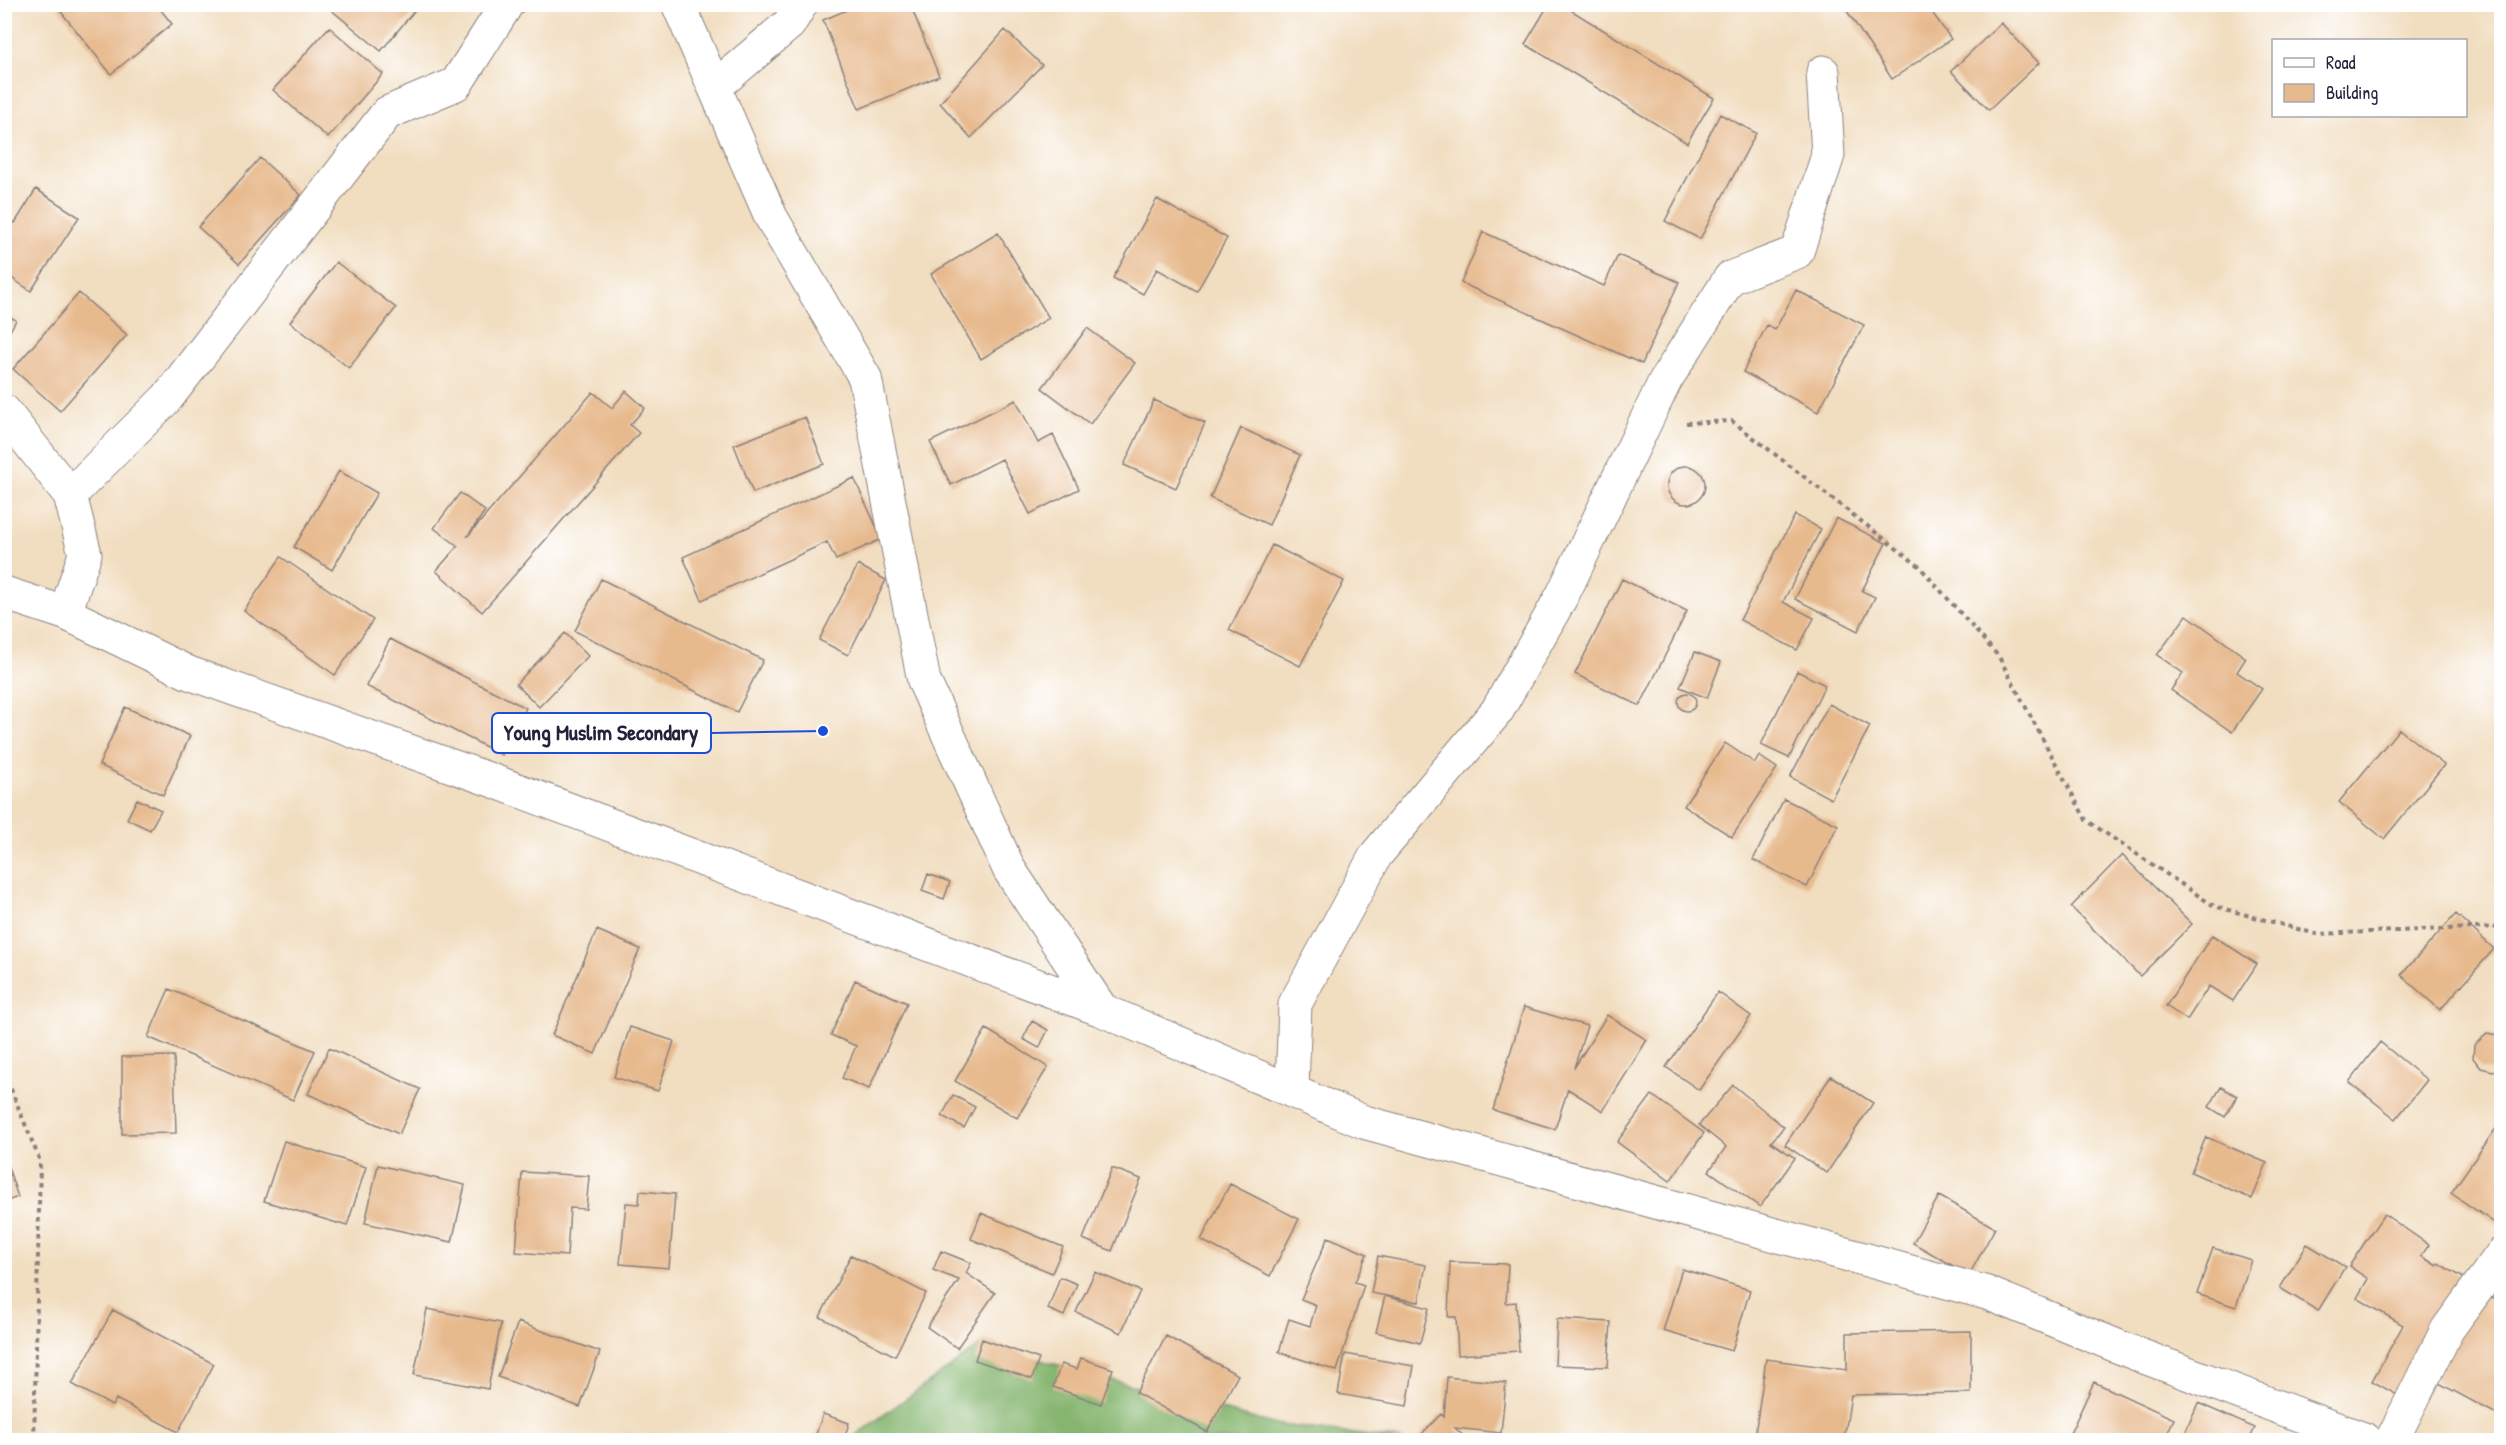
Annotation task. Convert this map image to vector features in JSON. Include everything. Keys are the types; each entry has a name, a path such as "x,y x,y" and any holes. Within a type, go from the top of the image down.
{"street":[{"path":"69,495 167,398 387,113 456,84 507,4"},
{"path":"678,4 771,217 865,378 924,681 1009,869 1102,1010"},
{"path":"715,87 789,24 801,4"},
{"path":"1292,1090 1295,1004 1376,855 1497,711 1563,594 1665,381 1730,278 1797,252 1828,155 1823,72"},
{"path":"4,411 69,495 85,554 65,613"},
{"path":"4,592 65,613 189,673 491,780 1102,1010 1364,1122 1987,1293 2139,1355 2366,1440"},
{"path":"4,613 65,613"},
{"path":"2392,1440 2447,1330 2502,1254"}],"path":[{"path":"1644,425 1732,421 1919,566 1999,657 2086,820 2214,906 2316,934 2502,927"},
{"path":"4,1072 39,1161 34,1440"}],"green space":[{"path":"982,1344 1273,1424 1402,1440 849,1440"}],"building":[{"path":"4,4 15,4 4,16"},
{"path":"63,4 156,4 172,24 111,74 58,8"},
{"path":"324,4 420,4 381,51"},
{"path":"861,4 910,4 939,76 859,109 823,20"},
{"path":"1066,4 1085,4 1080,12"},
{"path":"1549,4 1561,4 1714,98 1687,143 1525,44"},
{"path":"1851,5 1927,5 1951,39 1892,79 1845,8"},
{"path":"2001,23 2039,63 1989,110 1951,71"},
{"path":"329,27 383,74 328,138 273,90"},
{"path":"1005,30 1042,65 971,138 940,103"},
{"path":"1720,114 1756,133 1700,239 1665,221"},
{"path":"260,158 301,195 239,264 198,227"},
{"path":"36,189 79,217 31,291 4,273 4,216 15,223"},
{"path":"1157,199 1227,238 1197,291 1157,269 1143,294 1113,278"},
{"path":"1483,232 1604,286 1618,255 1679,282 1642,364 1461,283"},
{"path":"998,233 1049,318 981,359 931,274"},
{"path":"336,262 396,308 349,368 290,322"},
{"path":"1796,290 1864,325 1818,412 1743,372 1767,325 1775,330"},
{"path":"79,293 127,335 60,411 13,369"},
{"path":"4,314 16,320 4,342"},
{"path":"1087,328 1135,363 1090,424 1042,388"},
{"path":"626,391 645,408 630,425 639,433 482,612 436,571 458,546 434,528 460,493 485,511 467,537 593,392 612,408"},
{"path":"1016,400 1038,443 1053,435 1079,489 1030,514 1002,459 951,485 930,442"},
{"path":"1154,400 1205,423 1176,488 1124,465"},
{"path":"805,417 824,464 753,493 734,445"},
{"path":"1241,428 1300,455 1269,525 1210,498"},
{"path":"1686,466 1699,472 1705,485 1699,498 1686,504 1673,498 1667,485 1673,472"},
{"path":"339,471 377,493 332,570 294,547"},
{"path":"854,478 882,539 836,560 827,542 702,600 683,557"},
{"path":"1795,515 1821,529 1783,602 1814,618 1797,650 1740,620"},
{"path":"1836,518 1886,543 1862,591 1875,597 1858,631 1795,599"},
{"path":"1272,545 1344,581 1300,666 1229,630"},
{"path":"281,557 373,620 335,675 244,611"},
{"path":"858,565 886,580 848,655 819,640"},
{"path":"601,579 763,660 737,712 575,631"},
{"path":"1622,579 1687,611 1640,706 1575,674"},
{"path":"2187,615 2246,658 2237,672 2262,689 2232,732 2171,690 2183,673 2157,655"},
{"path":"565,633 588,656 539,707 516,684"},
{"path":"390,639 526,708 502,755 366,686"},
{"path":"1695,652 1721,662 1707,698 1680,687"},
{"path":"1797,671 1825,685 1789,758 1761,745"},
{"path":"1683,693 1691,693 1696,698 1694,709 1683,711 1678,706 1678,698"},
{"path":"1829,704 1870,726 1831,799 1790,777"},
{"path":"125,707 190,736 163,795 99,765"},
{"path":"2399,729 2444,765 2384,839 2339,802"},
{"path":"1725,743 1755,763 1759,756 1777,768 1732,837 1684,806"},
{"path":"137,799 161,810 150,830 127,819"},
{"path":"1784,799 1838,825 1807,887 1753,860"},
{"path":"2122,855 2192,924 2140,976 2071,907"},
{"path":"928,874 950,882 944,899 922,891"},
{"path":"2456,914 2494,949 2440,1010 2401,975"},
{"path":"597,930 640,949 595,1054 552,1035"},
{"path":"2212,935 2257,964 2233,1001 2209,986 2187,1020 2166,1006"},
{"path":"855,980 907,1003 869,1089 842,1078 856,1046 831,1035"},
{"path":"169,989 315,1051 293,1100 148,1037"},
{"path":"1718,992 1751,1016 1699,1090 1666,1067"},
{"path":"1524,1007 1587,1026 1574,1068 1607,1015 1647,1040 1603,1111 1568,1089 1555,1129 1493,1110"},
{"path":"1032,1021 1048,1030 1039,1048 1023,1039"},
{"path":"630,1027 674,1041 658,1091 614,1077"},
{"path":"986,1029 1048,1067 1017,1118 955,1081"},
{"path":"2487,1034 2502,1037 2502,1068 2493,1071 2481,1068 2473,1058 2474,1045"},
{"path":"2380,1042 2427,1080 2396,1119 2349,1082"},
{"path":"329,1048 420,1089 399,1134 308,1094"},
{"path":"174,1056 176,1133 122,1134 122,1057"},
{"path":"1831,1076 1873,1103 1827,1173 1785,1145"},
{"path":"1733,1085 1784,1127 1771,1142 1795,1158 1760,1207 1709,1171 1726,1147 1699,1125"},
{"path":"2221,1087 2237,1096 2225,1117 2209,1107"},
{"path":"953,1095 975,1107 964,1128 942,1116"},
{"path":"1652,1095 1704,1133 1670,1181 1617,1142"},
{"path":"2497,1127 2502,1130 2502,1228 2451,1193"},
{"path":"2206,1137 2267,1163 2252,1199 2191,1172"},
{"path":"284,1141 366,1167 347,1226 264,1201"},
{"path":"4,1155 18,1197 4,1202"},
{"path":"378,1165 465,1185 452,1242 365,1223"},
{"path":"1112,1168 1141,1179 1112,1251 1083,1239"},
{"path":"522,1172 589,1176 586,1209 570,1208 567,1256 516,1252"},
{"path":"1230,1184 1299,1219 1270,1276 1201,1240"},
{"path":"640,1191 675,1194 669,1268 620,1264 626,1203 639,1204"},
{"path":"1939,1196 1995,1228 1969,1275 1913,1243"},
{"path":"981,1213 1063,1247 1052,1273 971,1239"},
{"path":"2384,1214 2429,1245 2421,1256 2464,1278 2397,1395 2372,1381 2403,1325 2357,1298 2368,1279 2349,1266"},
{"path":"1328,1237 1367,1254 1355,1282 1364,1285 1337,1371 1279,1352 1289,1319 1310,1326 1316,1305 1301,1299"},
{"path":"2307,1244 2345,1267 2318,1311 2280,1288"},
{"path":"2213,1248 2251,1260 2236,1307 2197,1294"},
{"path":"941,1251 971,1263 966,1273 995,1293 957,1348 927,1327 959,1280 933,1270"},
{"path":"851,1255 926,1293 895,1356 820,1317"},
{"path":"1378,1256 1426,1265 1419,1302 1371,1293"},
{"path":"1450,1262 1508,1264 1506,1303 1516,1302 1519,1351 1458,1355 1456,1317 1448,1317"},
{"path":"1682,1269 1750,1290 1732,1351 1663,1331"},
{"path":"1095,1272 1140,1291 1121,1333 1076,1312"},
{"path":"1060,1277 1077,1284 1064,1316 1048,1309"},
{"path":"2482,1293 2502,1303 2502,1417 2435,1381"},
{"path":"1385,1296 1429,1308 1420,1343 1376,1332"},
{"path":"427,1309 501,1323 488,1389 414,1375"},
{"path":"113,1310 214,1364 178,1432 116,1399 112,1406 72,1384"},
{"path":"1557,1319 1611,1322 1608,1367 1555,1365"},
{"path":"518,1322 600,1352 580,1407 498,1377"},
{"path":"1971,1331 1971,1393 1851,1395 1844,1440 1795,1440 1755,1435 1766,1359 1847,1370 1847,1333"},
{"path":"1166,1336 1238,1375 1207,1432 1136,1393"},
{"path":"982,1339 1039,1359 1032,1379 975,1360"},
{"path":"1345,1354 1414,1366 1407,1406 1338,1394"},
{"path":"1081,1358 1113,1369 1101,1404 1053,1387 1061,1364 1077,1369"},
{"path":"1447,1377 1506,1383 1501,1433 1455,1428 1468,1440 1416,1440 1441,1414 1444,1417"},
{"path":"2094,1382 2174,1419 2164,1440 2067,1440"},
{"path":"2198,1403 2255,1428 2249,1440 2182,1440"},
{"path":"823,1414 849,1423 844,1440 814,1440"}],"place":[{"name":"Young Muslim Secondary","path":"823,731"}]}
